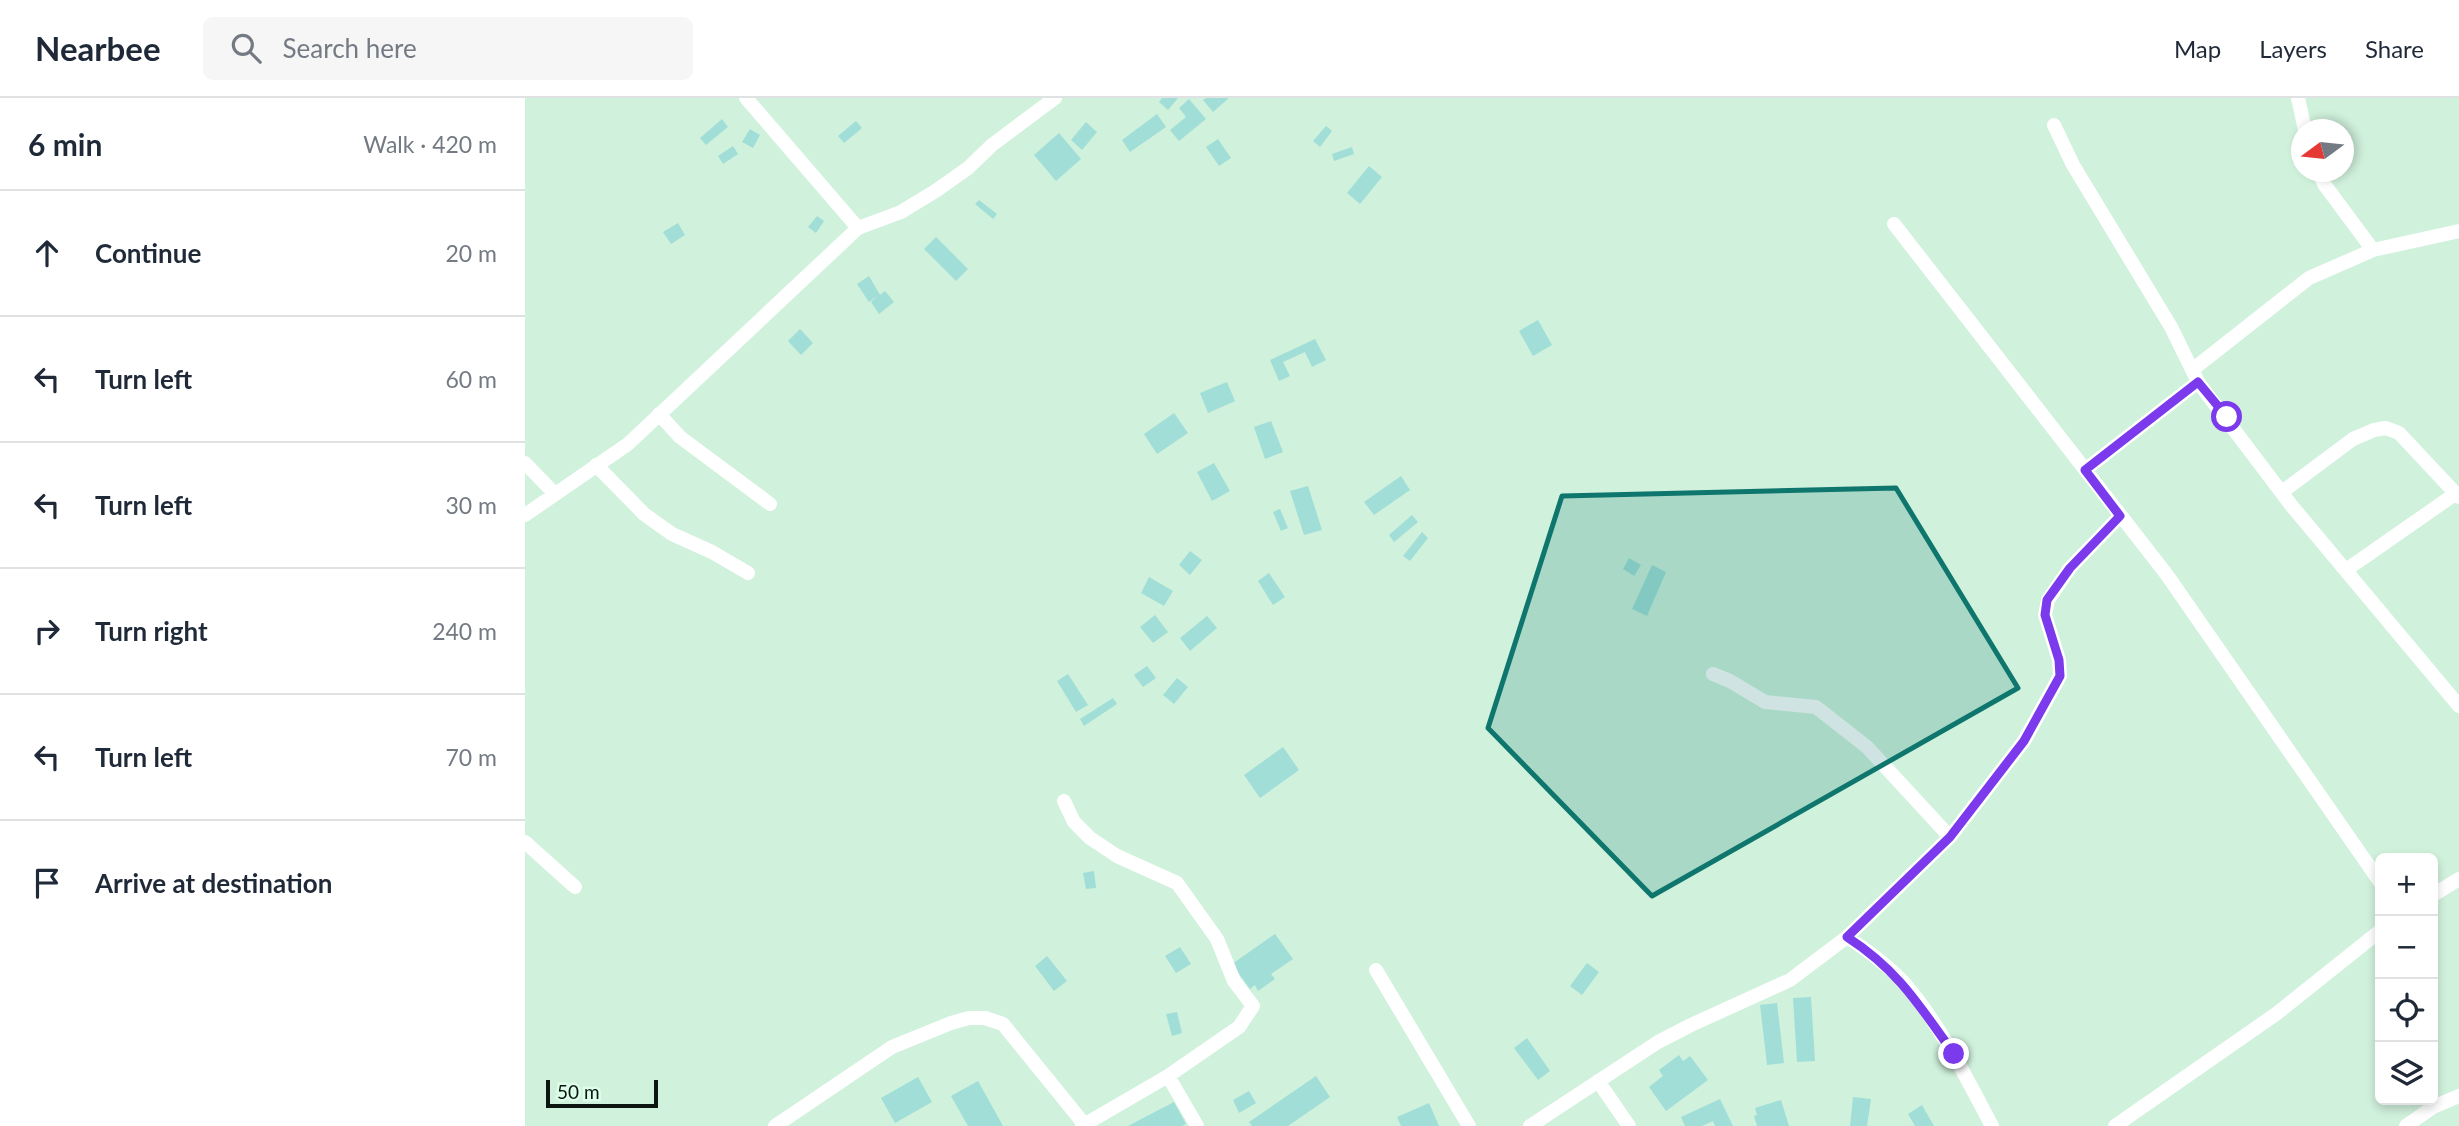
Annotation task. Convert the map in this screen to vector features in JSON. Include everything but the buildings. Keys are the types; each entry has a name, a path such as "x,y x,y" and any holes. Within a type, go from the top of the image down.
{"street":[{"path":"746,98 858,228"},
{"path":"525,515 628,444 858,228 901,212 937,190 1055,98"},
{"path":"2298,98 2303,119"},
{"path":"2054,125 2073,165 2171,327 2195,376 2282,492 2459,706"},
{"path":"2323,182 2373,250"},
{"path":"1894,224 2167,575 2375,876"},
{"path":"2085,470 2309,278 2373,250 2459,231"},
{"path":"659,414 680,437 770,504"},
{"path":"2282,492 2353,439 2386,428 2399,433 2457,495 2346,570"},
{"path":"525,463 555,494"},
{"path":"596,465 644,514 748,573"},
{"path":"1530,1126 1633,1057 1691,1024 1790,980 1847,937 1950,837 2024,741 2060,676 2059,660 2045,615 2047,600 2070,568 2120,516"},
{"path":"1713,674 1765,702 1816,707 1867,747 1950,837"},
{"path":"775,1126 892,1047 969,1018 985,1018 1003,1024 1083,1125 1168,1076 1239,1027 1253,1006 1234,981 1217,939 1177,883 1117,856 1090,838 1075,822 1064,801"},
{"path":"525,842 575,887"},
{"path":"2438,892 2459,879"},
{"path":"2115,1126 2276,1014 2375,936"},
{"path":"1847,937 1871,953 1905,984 1954,1054 1992,1126"},
{"path":"1375,970 1469,1126"},
{"path":"1168,1076 1197,1126"},
{"path":"1598,1081 1629,1126"},
{"path":"2406,1126 2433,1107 2459,1096"}],"highlighted area":[{"path":"1896,488 2018,688 1652,896 1488,728 1562,496"}],"route":[{"path":"1954,1054 1905,984 1871,953 1847,937 1950,837 2024,741 2060,676 2059,660 2045,615 2047,600 2070,568 2120,516 2085,470 2198,382 2227,417"}]}
